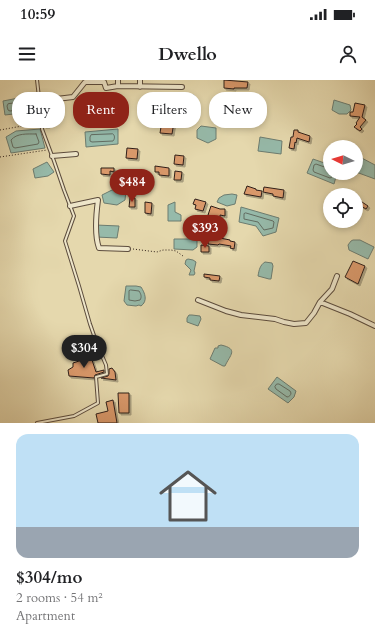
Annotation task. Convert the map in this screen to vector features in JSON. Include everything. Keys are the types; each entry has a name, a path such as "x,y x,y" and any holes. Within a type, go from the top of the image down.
{"street":[{"path":"118,80 118,86"},
{"path":"140,80 140,87"},
{"path":"65,98 73,97 84,82 104,82 106,88 118,86 182,87"},
{"path":"52,156 76,154"},
{"path":"70,206 98,200 96,215 96,240 99,248 128,250"},
{"path":"198,300 241,315 275,319 294,324 306,323 320,302 332,289 337,276"},
{"path":"320,302 375,326"}],"lane":[{"path":"36,80 38,92"},
{"path":"37,423 74,416 98,403 96,377 107,374 106,365 84,307 65,241 74,216 42,128"}],"path":[{"path":"0,130 12,128"},
{"path":"0,157 50,150"},
{"path":"128,250 157,252 171,250 176,251 183,256"}],"water":[{"path":"12,99 12,114 5,115 3,101"},
{"path":"334,100 350,105 351,110 347,114 339,114 332,110"},
{"path":"201,126 216,128 216,139 208,143 197,138 197,130 201,128"},
{"path":"40,129 45,148 11,153 6,137 16,131"},
{"path":"118,129 118,144 86,147 85,132"},
{"path":"260,137 282,141 281,154 258,151"},
{"path":"313,159 323,163 323,180 307,173"},
{"path":"363,159 375,165 375,179 363,175"},
{"path":"47,162 54,172 48,176 35,178 33,169"},
{"path":"324,180 335,180 334,184"},
{"path":"112,190 126,190 125,200 117,205 104,203 102,195"},
{"path":"224,195 237,195 235,204 227,206 217,202 219,198"},
{"path":"175,202 175,212 181,215 181,221 168,221 168,205"},
{"path":"241,207 279,218 276,232 263,236 256,226 239,222"},
{"path":"96,225 119,226 117,238 96,237"},
{"path":"174,239 197,239 197,247 193,250 174,249"},
{"path":"353,240 360,240 374,247 368,259 349,250 348,245"},
{"path":"188,259 196,262 194,275 189,275 191,270 185,264 186,260"},
{"path":"265,262 272,263 271,279 258,276 261,266"},
{"path":"126,286 141,287 145,294 145,302 141,306 127,305 124,301"},
{"path":"189,315 200,316 201,319 198,326 187,322"},
{"path":"221,345 230,348 232,353 225,366 210,359 215,348 218,348 218,346"},
{"path":"277,377 296,391 294,397 288,403 268,389"}],"building":[{"path":"224,80 248,82 247,88 224,88"},
{"path":"355,103 365,105 362,117 366,120 360,127 362,129 360,131 354,127 360,117 350,116 350,112 353,112"},
{"path":"161,128 173,128 172,134 160,133"},
{"path":"294,130 298,130 298,132 310,136 309,142 297,138 294,149 289,148"},
{"path":"127,148 138,149 137,159 126,158"},
{"path":"175,155 184,156 183,165 174,164"},
{"path":"155,166 169,168 169,176 159,175 159,172 155,172"},
{"path":"101,168 114,168 114,172 110,171 110,175 101,174"},
{"path":"175,171 182,172 181,180 174,180"},
{"path":"247,186 262,191 261,197 244,194"},
{"path":"264,187 284,190 283,198 263,192"},
{"path":"130,198 135,198 135,207 129,207"},
{"path":"195,199 206,202 203,211 195,209 196,205 193,204"},
{"path":"145,202 152,203 151,214 145,213"},
{"path":"363,203 368,206 366,209 363,207"},
{"path":"211,206 225,209 225,216 220,215 220,218 208,215"},
{"path":"210,232 216,232 215,235 221,236 220,238 235,242 234,249 230,248 231,246 208,244 208,240 210,240"},
{"path":"201,245 209,246 209,252 201,252"},
{"path":"353,261 365,266 358,284 345,277"},
{"path":"204,274 220,276 219,281 210,280 210,278 204,277"},
{"path":"91,357 96,372 104,370 104,372 95,375 94,378 69,376 68,370 73,367 73,363"},
{"path":"112,368 115,372 116,380 101,378 108,376 109,369"},
{"path":"118,393 129,393 129,413 119,413"},
{"path":"113,400 117,423 98,423 96,414 108,411 106,402"}]}
